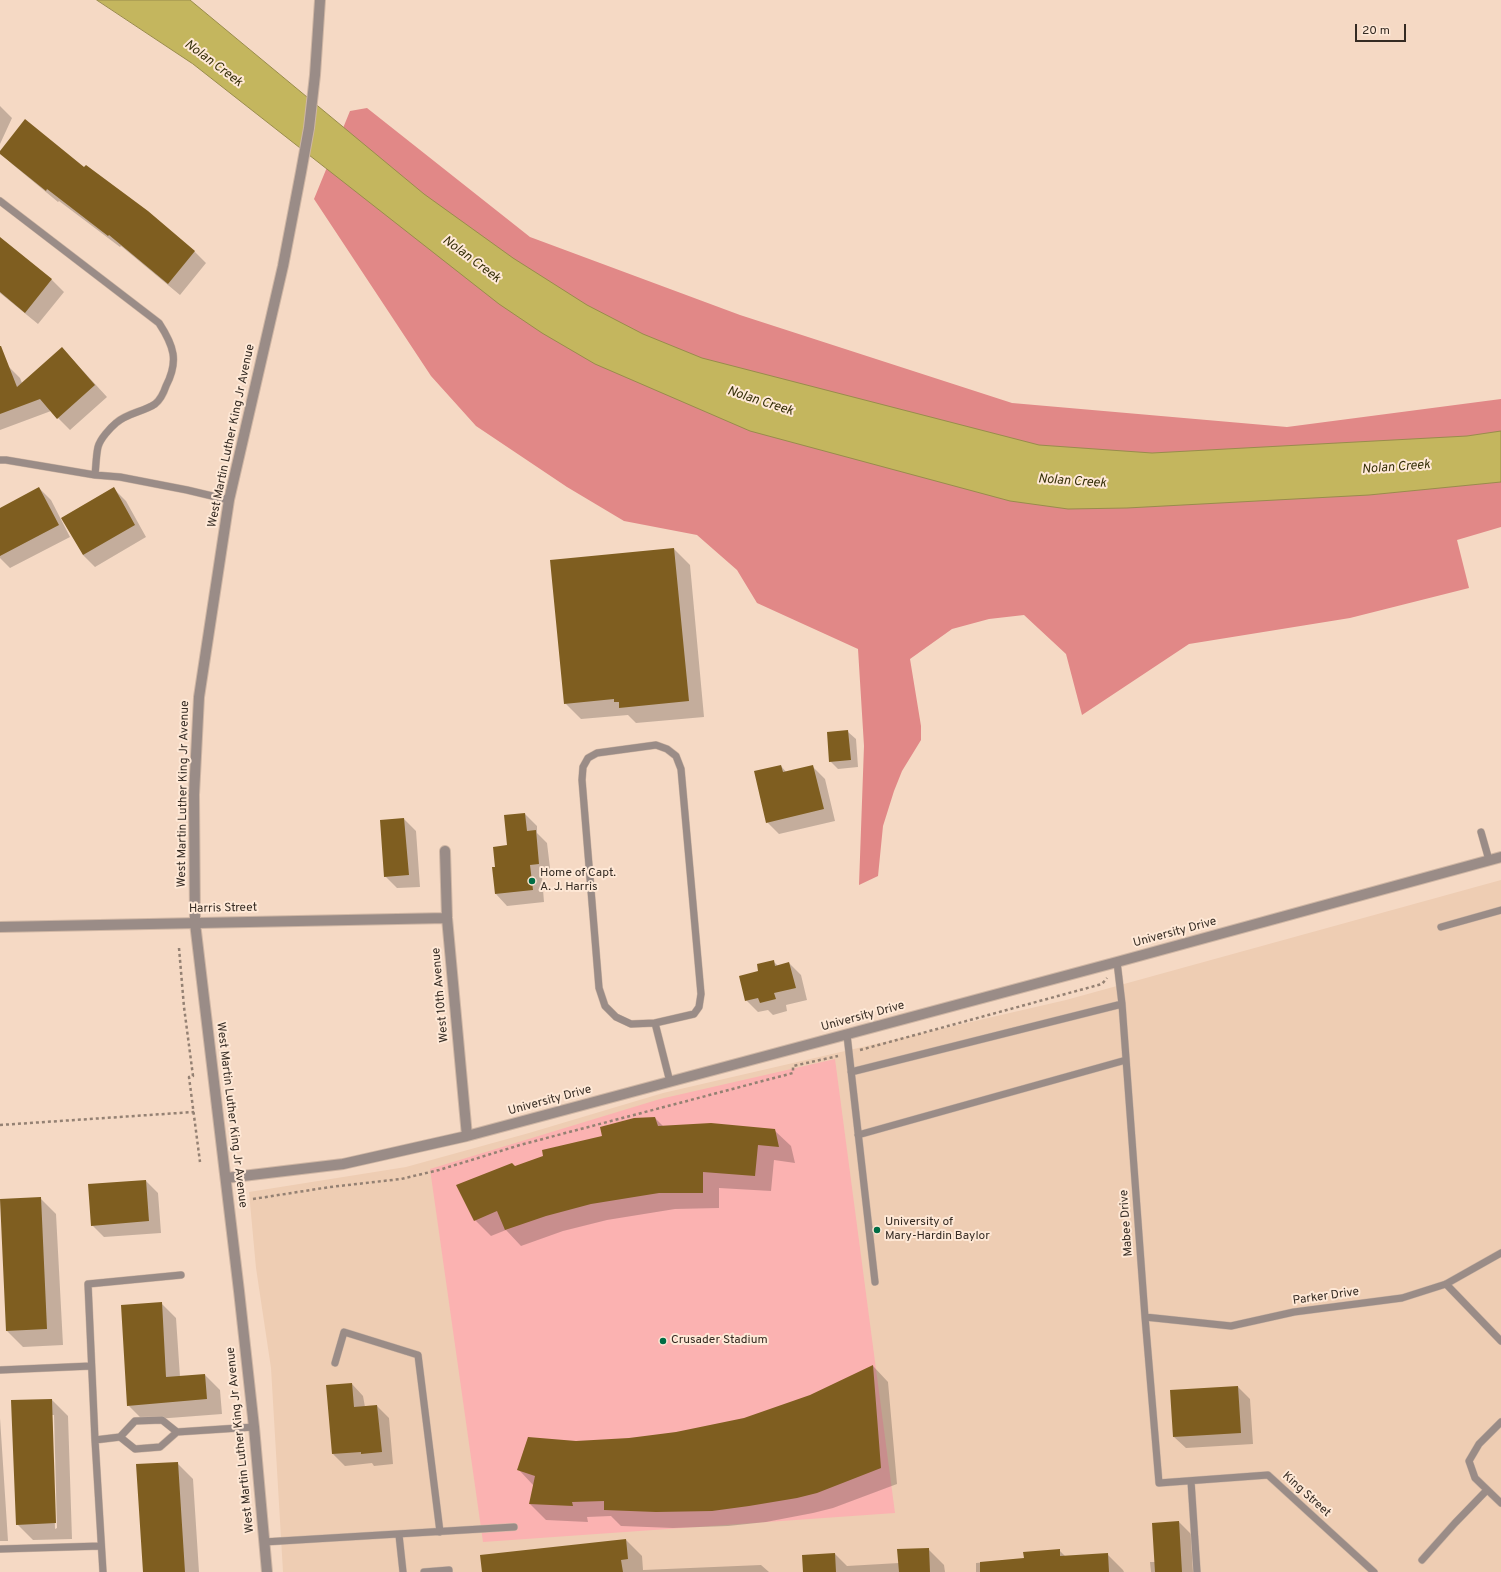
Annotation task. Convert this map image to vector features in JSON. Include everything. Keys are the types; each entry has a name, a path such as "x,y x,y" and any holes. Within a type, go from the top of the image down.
{"street":[{"name":"West Martin Luther King Jr Avenue","path":"267,1572 254,1427 195,923 194,795 199,697 229,500 283,266 309,128 315,75 320,0"},
{"name":"West 10th Avenue","path":"445,851 446,918 467,1136"},
{"name":"University Drive","path":"226,1178 343,1164 467,1136 847,1035 1501,857"},
{"name":"Harris Street","path":"0,927 446,918"}],"lane":[{"path":"0,201 159,323 170,339 174,359 172,375 163,393 156,403 126,416 116,423 105,435 98,447 95,475"},
{"path":"0,460 95,475 120,477 229,500"},
{"path":"656,745 667,749 676,756 681,769 701,994 699,1007 694,1014 655,1023 631,1024 616,1016 605,1006 599,988 582,780 583,767 588,758 597,753 656,745"},
{"path":"1481,832 1489,860"},
{"path":"1441,927 1501,910"},
{"name":"Mabee Drive","path":"1117,962 1122,1004 1159,1483"},
{"path":"851,1072 1122,1004"},
{"path":"655,1023 670,1082"},
{"path":"847,1035 874,1282"},
{"path":"858,1135 1126,1060"},
{"name":"Parker Drive","path":"1145,1317 1231,1326 1294,1312 1402,1298 1446,1284 1501,1253"},
{"path":"103,1572 91,1366 88,1284 181,1275"},
{"path":"1446,1284 1501,1341"},
{"path":"335,1363 344,1332 418,1355 440,1532"},
{"path":"0,1370 91,1366"},
{"path":"95,1440 120,1437 135,1421 162,1420 176,1432"},
{"path":"1501,1422 1479,1444 1469,1461 1475,1478 1501,1503"},
{"path":"120,1437 135,1449 160,1447 176,1432 254,1427"},
{"name":"King Street","path":"1159,1483 1268,1476 1374,1572"},
{"path":"1191,1480 1197,1572"},
{"path":"1422,1560 1487,1490"},
{"path":"264,1542 514,1527"},
{"path":"399,1534 402,1572"},
{"path":"0,1549 102,1546"},
{"path":"424,1572 449,1570 449,1572"}],"path":[{"path":"179,948 184,1007 193,1076 189,1076 200,1162"},
{"path":"253,1199 330,1187 401,1179 439,1170 528,1143 792,1073 793,1066 849,1053 1102,984 1117,962"},
{"path":"0,1125 194,1112"}],"shaded area":[{"path":"367,108 530,237 740,315 1012,403 1287,427 1501,399 1501,527 1457,540 1469,588 1350,618 1189,644 1082,715 1066,654 1024,615 989,619 952,629 910,659 921,726 921,740 902,771 894,791 883,826 878,876 859,885 864,746 858,649 757,603 737,570 697,535 624,521 567,487 476,426 431,376 314,199 350,111"},
{"name":"University of Mary-Hardin Baylor","path":"1501,880 1501,1572 283,1572 271,1368 256,1268 249,1192 406,1167 529,1133 663,1093 1066,1000"},
{"name":"Crusader Stadium","path":"835,1059 895,1513 483,1542 430,1169 660,1099"}],"water":[{"name":"Nolan Creek","path":"97,0 190,0 424,194 513,258 587,305 643,334 702,358 1039,445 1152,453 1467,436 1501,431 1501,482 1369,495 1127,508 1068,509 1010,501 750,431 595,364 542,333 499,304 193,64"}],"building":[{"path":"25,119 84,167 86,165 148,211 195,251 168,284 109,235 108,236 47,189 46,191 0,154 0,151"},
{"path":"0,237 52,279 25,313 0,292"},
{"path":"0,346 17,387 62,347 95,385 57,419 40,399 0,414"},
{"path":"39,487 59,525 0,556 0,508"},
{"path":"114,487 135,525 83,555 61,518"},
{"path":"674,548 689,701 619,708 619,702 614,702 614,699 564,704 550,560"},
{"path":"848,730 851,760 829,762 827,732"},
{"path":"781,765 783,772 813,765 824,809 766,823 754,771"},
{"path":"525,813 527,831 536,830 539,864 530,865 533,890 495,894 492,867 495,867 493,847 507,845 504,815"},
{"path":"404,818 409,875 384,877 380,820"},
{"path":"774,960 775,966 789,962 796,988 774,993 776,999 760,1003 758,998 745,1001 739,976 758,971 757,964"},
{"path":"655,1117 658,1126 711,1123 775,1129 779,1147 758,1145 755,1176 703,1172 703,1193 659,1193 591,1204 546,1216 505,1230 497,1211 474,1221 456,1185 512,1163 515,1166 543,1156 542,1150 602,1136 600,1127 634,1118"},
{"path":"146,1180 149,1221 91,1226 88,1184"},
{"path":"41,1197 47,1329 6,1331 0,1199"},
{"path":"162,1302 166,1377 205,1374 207,1399 127,1406 121,1305"},
{"path":"873,1365 881,1468 817,1493 797,1498 712,1511 656,1512 604,1510 604,1501 572,1502 573,1506 529,1504 535,1476 517,1470 528,1437 576,1441 629,1438 676,1432 744,1418 810,1395"},
{"path":"352,1383 354,1407 377,1405 382,1452 332,1454 326,1385"},
{"path":"1238,1386 1241,1433 1173,1437 1170,1390"},
{"path":"52,1399 56,1523 16,1525 11,1400"},
{"path":"178,1462 185,1572 143,1572 136,1464"},
{"path":"1179,1521 1182,1572 1155,1572 1152,1523"},
{"path":"626,1539 628,1559 621,1560 623,1572 482,1572 480,1555"},
{"path":"929,1548 930,1572 899,1572 897,1549"},
{"path":"1060,1549 1060,1556 1108,1553 1109,1572 980,1572 980,1562 1024,1558 1023,1552"},
{"path":"835,1553 836,1572 803,1572 802,1555"}],"place":[{"name":"Home of Capt. A. J. Harris","path":"532,881"},
{"name":"University of Mary-Hardin Baylor","path":"877,1230"},
{"name":"Crusader Stadium","path":"663,1341"}]}
